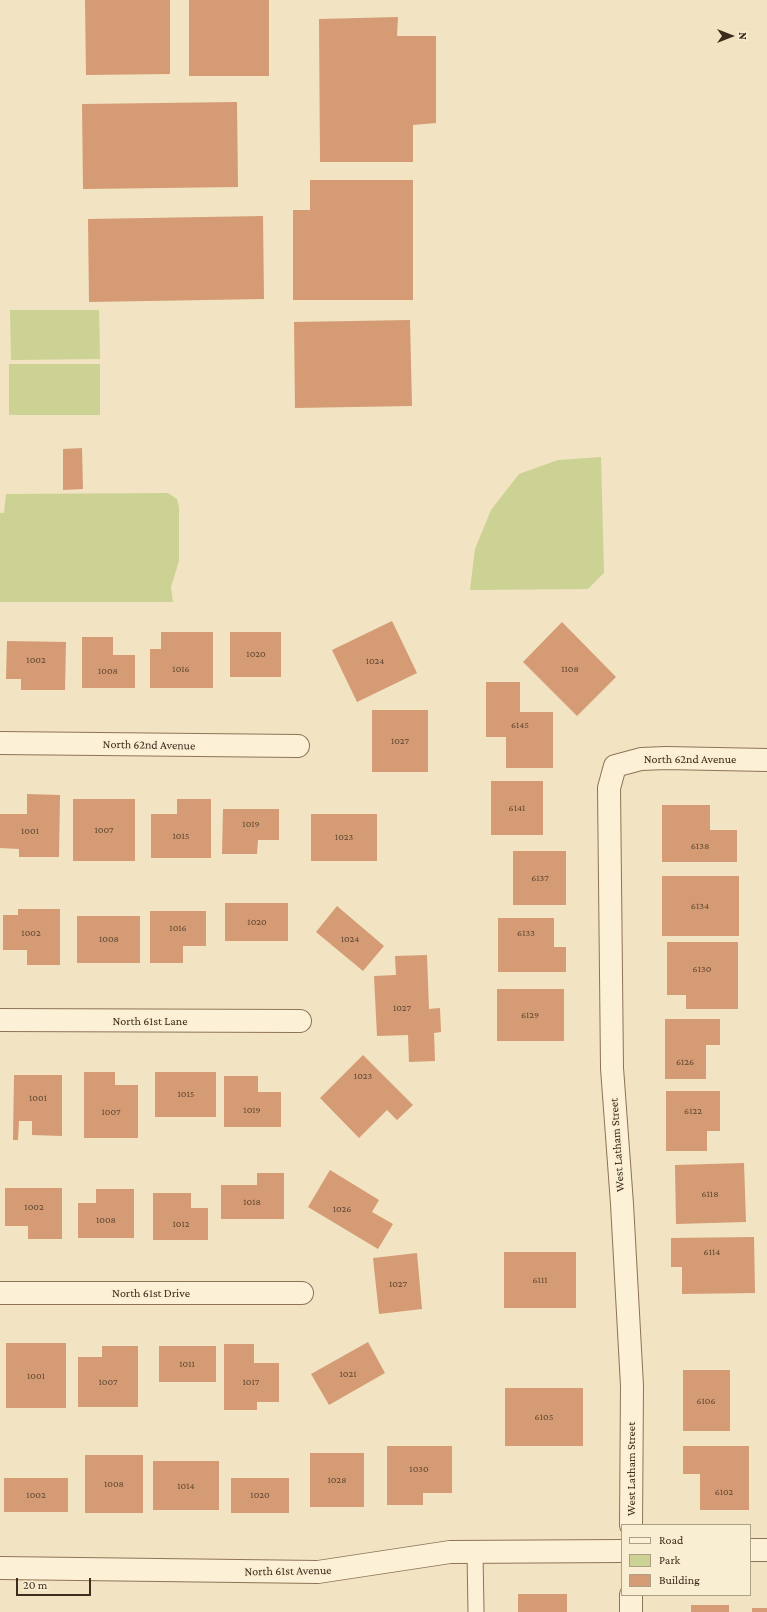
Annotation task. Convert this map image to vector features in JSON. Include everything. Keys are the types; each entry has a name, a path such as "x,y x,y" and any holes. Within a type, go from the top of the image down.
{"street":[{"name":"North 62nd Avenue","path":"0,743 298,746"},
{"name":"North 62nd Avenue","path":"614,766 641,759 666,758 767,760"},
{"name":"West Latham Street","path":"614,766 609,788 612,1068 622,1204 632,1386 631,1524"},
{"name":"North 61st Lane","path":"0,1020 300,1021"},
{"name":"North 61st Drive","path":"0,1293 302,1293"},
{"path":"751,1550 767,1550"},
{"name":"North 61st Avenue","path":"0,1568 318,1572 450,1552 621,1551"},
{"path":"631,1596 631,1612"}],"lane":[{"path":"475,1551 476,1612"}],"green space":[{"path":"10,310 99,310 100,359 11,360"},
{"path":"9,364 100,364 100,415 9,415"},
{"path":"601,457 604,573 588,589 470,590 475,549 491,510 519,474 558,460"},
{"path":"168,493 177,499 179,507 179,561 171,587 173,602 0,602 0,513 4,513 6,494"}],"building":[{"path":"85,0 170,0 170,74 86,75"},
{"path":"189,0 269,0 269,76 189,76"},
{"path":"398,17 397,36 436,36 436,123 413,125 413,162 320,162 319,19"},
{"path":"237,102 238,187 83,189 82,104"},
{"path":"310,180 413,180 413,300 293,300 293,210 310,210"},
{"path":"263,216 264,299 89,302 88,219"},
{"path":"410,320 412,406 295,408 294,322"},
{"path":"82,448 83,489 63,490 63,449"},
{"path":"392,621 417,673 357,702 332,650"},
{"path":"562,622 616,677 577,716 523,662"},
{"path":"161,632 213,632 213,688 150,688 150,649 161,649"},
{"path":"230,632 281,632 281,677 230,677"},
{"path":"82,637 113,637 113,655 135,655 135,688 82,688"},
{"path":"7,641 66,642 65,690 21,690 21,679 6,679"},
{"path":"486,682 520,682 520,712 553,712 553,768 506,768 506,737 486,737"},
{"path":"372,710 428,710 428,772 372,772"},
{"path":"491,781 543,781 543,835 491,835"},
{"path":"27,794 60,795 59,857 19,857 19,849 0,848 0,814 27,814"},
{"path":"73,799 135,799 135,861 73,861"},
{"path":"177,799 211,799 211,858 151,858 151,814 177,814"},
{"path":"662,805 710,805 710,830 737,830 737,862 662,862"},
{"path":"223,809 279,809 279,840 258,840 257,854 222,854"},
{"path":"311,814 377,814 377,861 311,861"},
{"path":"513,851 566,851 566,905 513,905"},
{"path":"662,876 739,876 739,936 662,936"},
{"path":"225,903 288,903 288,941 225,941"},
{"path":"337,906 384,946 363,971 316,932"},
{"path":"18,909 60,909 60,965 27,965 27,950 3,950 3,915 18,915"},
{"path":"150,911 206,911 206,946 183,946 183,963 150,963"},
{"path":"77,916 140,916 140,963 77,963"},
{"path":"498,918 554,918 554,947 566,947 566,972 498,972"},
{"path":"667,942 738,942 738,1009 686,1009 686,995 667,995"},
{"path":"427,955 429,1009 440,1008 441,1032 434,1033 435,1061 409,1062 408,1035 377,1036 374,976 396,975 395,956"},
{"path":"497,989 564,989 564,1041 497,1041"},
{"path":"665,1019 720,1019 720,1045 706,1045 706,1079 665,1079"},
{"path":"363,1055 413,1105 397,1120 387,1110 359,1138 320,1098"},
{"path":"84,1072 115,1072 115,1085 138,1085 138,1138 84,1138"},
{"path":"155,1072 216,1072 216,1117 155,1117"},
{"path":"14,1075 62,1075 62,1136 32,1135 32,1121 19,1121 18,1140 13,1140"},
{"path":"224,1076 258,1076 258,1092 281,1092 281,1127 224,1127"},
{"path":"666,1091 720,1091 720,1131 707,1131 707,1151 666,1151"},
{"path":"744,1163 746,1222 676,1224 675,1165"},
{"path":"330,1170 379,1200 372,1212 393,1224 378,1249 308,1207"},
{"path":"257,1173 284,1173 284,1219 221,1219 221,1185 257,1185"},
{"path":"5,1188 62,1188 62,1239 28,1239 28,1226 5,1226"},
{"path":"96,1189 134,1189 134,1238 78,1238 78,1203 96,1203"},
{"path":"153,1193 191,1193 191,1208 208,1208 208,1240 153,1240"},
{"path":"754,1237 755,1293 682,1294 682,1267 671,1267 671,1238"},
{"path":"504,1252 576,1252 576,1308 504,1308"},
{"path":"417,1253 422,1309 379,1314 373,1258"},
{"path":"368,1342 385,1373 329,1405 311,1374"},
{"path":"6,1343 66,1343 66,1408 6,1408"},
{"path":"224,1344 254,1344 254,1363 279,1363 279,1402 257,1402 257,1410 224,1410"},
{"path":"102,1346 138,1346 138,1407 78,1407 78,1357 102,1357"},
{"path":"159,1346 216,1346 216,1382 159,1382"},
{"path":"683,1370 730,1370 730,1431 683,1431"},
{"path":"505,1388 583,1388 583,1446 505,1446"},
{"path":"387,1446 452,1446 452,1493 423,1493 423,1505 387,1505"},
{"path":"683,1446 749,1446 749,1510 700,1510 700,1474 683,1474"},
{"path":"310,1453 364,1453 364,1507 310,1507"},
{"path":"85,1455 143,1455 143,1513 85,1513"},
{"path":"153,1461 219,1461 219,1510 153,1510"},
{"path":"4,1478 68,1478 68,1512 4,1512"},
{"path":"231,1478 289,1478 289,1513 231,1513"},
{"path":"518,1594 567,1594 567,1612 518,1612"},
{"path":"691,1605 729,1605 729,1612 691,1612"},
{"path":"752,1608 767,1608 767,1612 752,1612"}]}
